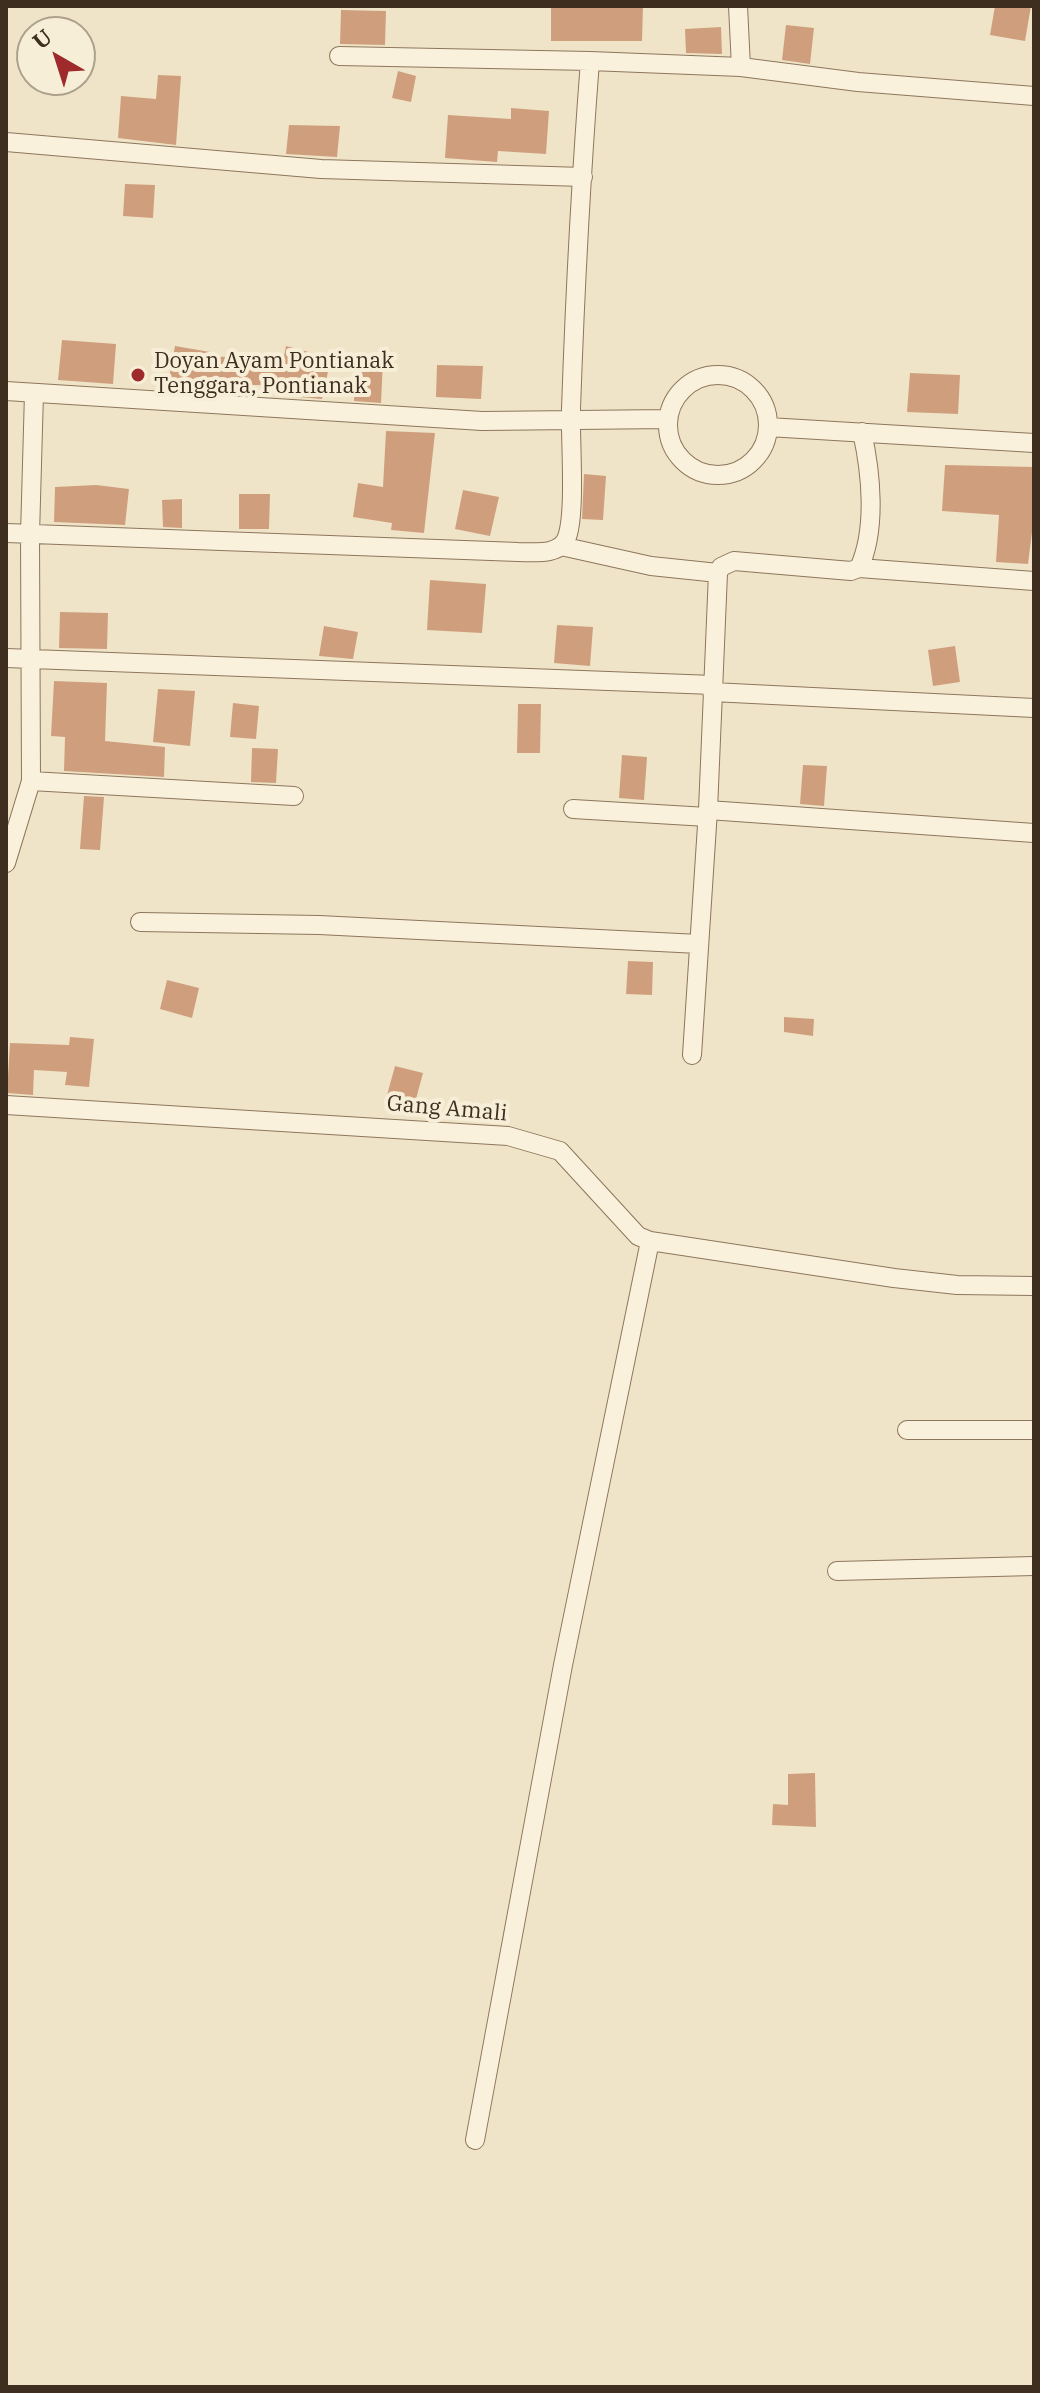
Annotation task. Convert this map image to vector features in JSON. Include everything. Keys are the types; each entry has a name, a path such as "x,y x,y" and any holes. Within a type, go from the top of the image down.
{"street":[{"path":"738,6 741,67"},
{"path":"339,56 741,67 858,82 1034,96"},
{"path":"6,533 518,552 550,551 561,546 567,537 590,61"},
{"path":"6,142 321,169 583,177"},
{"path":"722,374 741,379 756,391 766,408 768,427 763,446 751,462 734,472 714,475 694,469 679,457 669,439 668,419 674,400 686,386 703,377 722,374"},
{"path":"6,391 482,421 668,419"},
{"path":"6,863 31,781 30,535 34,393"},
{"path":"768,427 1034,443"},
{"path":"859,568 865,556 869,496 869,462 862,432"},
{"path":"561,546 651,566 718,573"},
{"path":"692,1055 708,814 718,573 721,567 734,561 1034,581"},
{"path":"6,658 712,689 1034,708"},
{"path":"31,781 294,796"},
{"path":"573,809 1034,833"},
{"path":"140,922 365,927 699,944"},
{"name":"Gang Amali","path":"6,1105 508,1136 560,1151 638,1236 650,1241"},
{"path":"475,2140 563,1665 650,1241 894,1278 957,1285 1034,1286"},
{"path":"907,1430 1034,1430"},
{"path":"837,1571 1034,1566"}],"building":[{"path":"551,6 643,6 642,41 551,41"},
{"path":"995,6 1031,6 1025,41 990,35"},
{"path":"341,10 386,11 385,45 340,44"},
{"path":"786,25 814,28 810,64 782,60"},
{"path":"721,27 722,54 686,53 685,29"},
{"path":"398,71 416,76 411,102 392,98"},
{"path":"158,75 181,76 176,145 118,138 121,96 156,99"},
{"path":"511,108 549,111 546,154 498,151 497,162 445,158 448,115 511,119"},
{"path":"289,125 340,126 337,157 286,154"},
{"path":"125,184 155,185 153,218 123,216"},
{"path":"62,340 116,344 113,384 58,380"},
{"path":"175,346 210,352 209,357 284,356 286,346 331,358 322,399 299,397 300,392 278,388 278,385 204,385 203,389 168,383"},
{"path":"356,359 383,360 381,403 354,401"},
{"path":"437,365 483,366 481,399 436,397"},
{"path":"910,373 960,375 958,414 907,412"},
{"path":"386,431 435,433 424,533 391,530 392,523 353,517 358,483 383,487"},
{"path":"945,465 1034,467 1034,516 1028,564 996,562 999,515 942,511"},
{"path":"584,474 606,476 603,520 582,519"},
{"path":"96,485 129,489 125,525 54,522 55,487"},
{"path":"463,490 499,497 490,536 455,529"},
{"path":"239,494 270,494 269,529 239,529"},
{"path":"182,499 182,528 163,527 162,500"},
{"path":"430,580 486,584 482,633 427,630"},
{"path":"60,612 108,613 107,649 59,648"},
{"path":"557,625 593,627 590,666 554,663"},
{"path":"324,626 358,632 353,659 319,656"},
{"path":"955,646 960,682 933,686 928,650"},
{"path":"54,681 107,683 105,741 165,747 164,777 64,771 65,737 51,736"},
{"path":"158,689 195,691 190,746 153,742"},
{"path":"233,703 259,706 256,739 230,737"},
{"path":"518,704 541,704 540,753 517,753"},
{"path":"252,748 278,749 276,783 251,782"},
{"path":"622,755 647,757 644,800 619,798"},
{"path":"803,765 827,766 824,806 800,804"},
{"path":"84,796 104,797 100,850 80,849"},
{"path":"628,961 653,962 652,995 626,994"},
{"path":"167,980 199,988 192,1018 160,1009"},
{"path":"784,1017 814,1019 813,1036 784,1032"},
{"path":"70,1037 94,1039 89,1087 65,1085 67,1072 34,1070 33,1095 7,1093 10,1043 69,1045"},
{"path":"395,1066 423,1073 412,1114 384,1106"},
{"path":"815,1773 816,1827 772,1825 773,1804 788,1805 788,1774"}],"place":[{"name":"Doyan Ayam Pontianak Tenggara, Pontianak","path":"138,375"}]}
